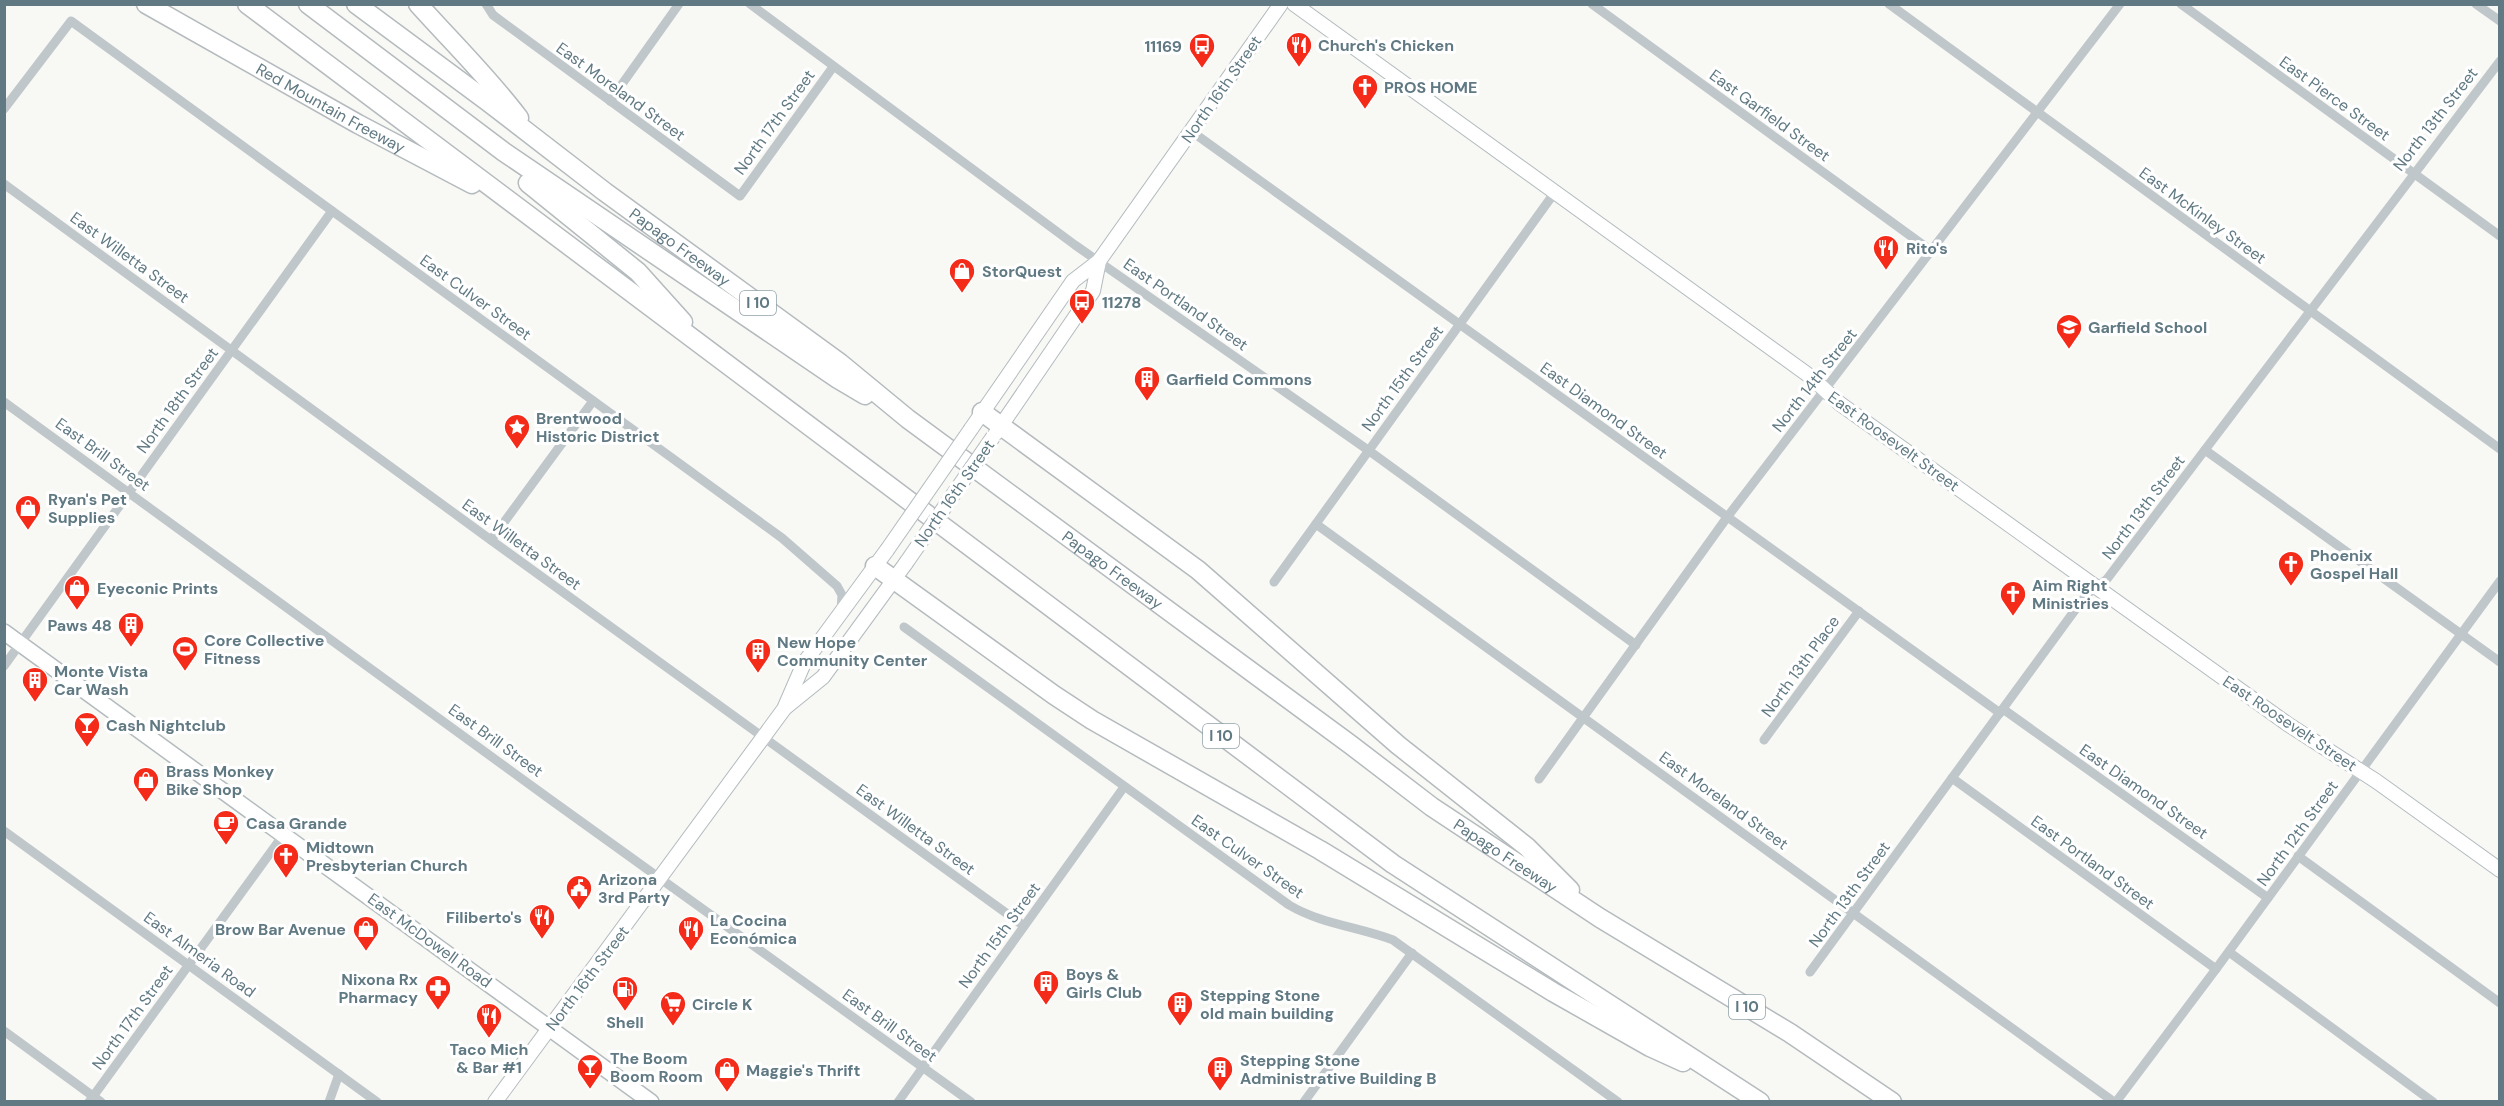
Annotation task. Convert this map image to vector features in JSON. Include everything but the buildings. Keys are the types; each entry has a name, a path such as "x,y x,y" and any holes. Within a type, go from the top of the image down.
{"highway":[{"name":"I 10","path":"247,4 1393,864 1754,1097"},
{"path":"292,4 588,211 838,379 908,419"},
{"path":"308,4 638,272 712,354"},
{"name":"Papago Freeway","path":"356,4 487,101 534,139 840,363 908,419 1432,807 1600,918 1790,1033 1892,1101"},
{"path":"418,4 477,70 501,93 534,139"},
{"name":"Red Mountain Freeway","path":"147,5 358,124 516,207"},
{"path":"982,412 997,431 1222,589 1398,745 1527,847 1600,918"},
{"path":"875,566 1054,695 1102,726 1320,850 1563,998 1650,1047 1754,1097"}],"main road":[{"name":"North 16th Street","path":"495,1101 784,709 804,663 887,550 1073,281 1099,261 1281,4"},
{"name":"East Roosevelt Street","path":"1294,4 2289,725 2361,771 2499,870"},
{"name":"North 16th Street","path":"784,709 823,677 906,563 1093,291 1099,261"},
{"name":"East McDowell Road","path":"4,632 651,1101"}],"street":[{"path":"610,101 679,4"},
{"name":"East Portland Street","path":"750,4 1099,261 1368,450 1636,645"},
{"name":"East Garfield Street","path":"1592,4 1930,250"},
{"name":"East McKinley Street","path":"1888,4 2499,449"},
{"name":"North 14th Street","path":"1539,779 1728,516 2120,4"},
{"name":"East Pierce Street","path":"2181,4 2499,236"},
{"path":"2476,4 2499,21"},
{"name":"East Moreland Street","path":"486,6 740,196"},
{"name":"East Culver Street","path":"4,110 71,21 782,538 831,580 842,595 841,612"},
{"name":"North 13th Street","path":"1810,972 2086,595 2106,579 2499,60"},
{"name":"North 17th Street","path":"740,196 833,67"},
{"name":"East Diamond Street","path":"1191,131 1859,611 2268,898"},
{"name":"East Willetta Street","path":"4,184 1024,926"},
{"name":"North 15th Street","path":"1274,582 1555,192"},
{"name":"North 18th Street","path":"4,666 333,211"},
{"path":"491,540 593,401"},
{"name":"East Brill Street","path":"4,402 970,1101"},
{"path":"2205,450 2499,662"},
{"name":"East Moreland Street","path":"1316,524 2115,1101"},
{"name":"North 12th Street","path":"2115,1101 2229,952 2499,581"},
{"name":"North 13th Place","path":"1764,740 1859,611"},
{"name":"East Culver Street","path":"904,627 1274,895 1302,912 1393,940 1618,1101"},
{"name":"East Portland Street","path":"1952,778 2216,969"},
{"name":"North 15th Street","path":"898,1101 1124,787"},
{"name":"East Almeria Road","path":"4,831 377,1101"},
{"name":"North 17th Street","path":"94,1100 284,834"},
{"path":"2298,856 2499,1003"},
{"path":"2229,952 2433,1101"},
{"path":"1304,1101 1412,953"},
{"path":"4,1031 94,1100"},
{"path":"329,1101 339,1074"}],"place":[{"name":"Church's Chicken","path":"1299,68"},
{"name":"11169","path":"1202,69"},
{"name":"PROS HOME","path":"1365,110"},
{"name":"Rito's","path":"1886,271"},
{"name":"StorQuest","path":"962,294"},
{"name":"11278","path":"1082,325"},
{"name":"Garfield School","path":"2069,350"},
{"name":"Garfield Commons","path":"1147,402"},
{"name":"Brentwood Historic District","path":"517,450"},
{"name":"Ryan's Pet Supplies","path":"28,531"},
{"name":"Phoenix Gospel Hall","path":"2291,587"},
{"name":"Eyeconic Prints","path":"77,611"},
{"name":"Aim Right Ministries","path":"2013,617"},
{"name":"Paws 48","path":"131,648"},
{"name":"Core Collective Fitness","path":"185,672"},
{"name":"New Hope Community Center","path":"758,674"},
{"name":"Monte Vista Car Wash","path":"35,703"},
{"name":"Cash Nightclub","path":"87,748"},
{"name":"Brass Monkey Bike Shop","path":"146,803"},
{"name":"Casa Grande","path":"226,846"},
{"name":"Midtown Presbyterian Church","path":"286,879"},
{"name":"Arizona 3rd Party","path":"579,911"},
{"name":"Filiberto's","path":"542,940"},
{"name":"Brow Bar Avenue","path":"366,952"},
{"name":"La Cocina Económica","path":"691,952"},
{"name":"Boys & Girls Club","path":"1046,1006"},
{"name":"Nixona Rx Pharmacy","path":"438,1011"},
{"name":"Shell","path":"625,1012"},
{"name":"Circle K","path":"673,1027"},
{"name":"Stepping Stone old main building","path":"1180,1027"},
{"name":"Taco Mich & Bar #1","path":"489,1039"},
{"name":"The Boom Boom Room","path":"590,1090"},
{"name":"Stepping Stone Administrative Building B","path":"1220,1092"},
{"name":"Maggie's Thrift","path":"727,1093"}]}
